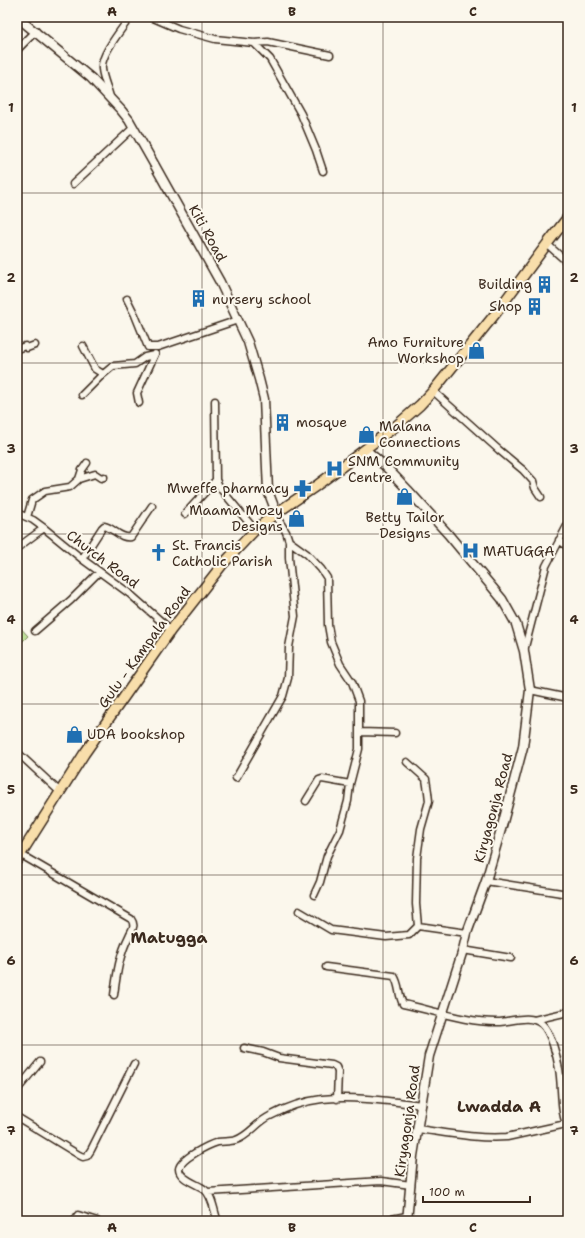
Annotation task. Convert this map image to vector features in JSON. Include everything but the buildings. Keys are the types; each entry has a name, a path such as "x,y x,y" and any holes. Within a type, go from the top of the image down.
{"main road":[{"name":"Gulu - Kampala Road","path":"18,856 84,754 171,630 222,565 255,530 275,514 366,450 396,426 433,391 496,313 568,217"}],"street":[{"name":"Kiti Road","path":"17,17 36,31 91,78 110,97 129,120 184,215 220,282 254,359 264,399 268,491 275,514"},
{"path":"110,97 102,70 103,60 130,17"},
{"path":"151,17 179,29 215,39 254,43 268,42 330,56"},
{"path":"17,50 36,31"},
{"path":"254,43 270,59 301,114 323,171"},
{"path":"73,184 133,128"},
{"path":"547,244 568,263"},
{"path":"127,299 136,315 148,347 158,347 238,320"},
{"path":"17,349 25,346 30,348 35,345"},
{"path":"83,346 95,369 104,374"},
{"path":"139,403 137,393 158,347"},
{"path":"82,395 113,366 135,364 146,357 154,355"},
{"path":"433,391 523,470 533,481 535,488 541,497"},
{"path":"215,401 216,480 222,492 255,530"},
{"name":"Kiryagonja Road","path":"366,450 385,466 408,490 448,534 502,599 516,624 524,652 530,690 523,747 514,785 486,881 467,933 429,1056 407,1219"},
{"path":"27,517 32,500 45,491 70,487 78,479 87,462"},
{"path":"78,479 95,474 101,478 104,478"},
{"path":"185,514 216,480"},
{"path":"82,559 104,526 121,536 131,536 152,506"},
{"name":"Church Road","path":"17,513 27,517 44,528 82,559 130,594 171,630"},
{"path":"236,778 286,691 288,678 288,647 295,616 289,558 289,541 286,532 275,514"},
{"path":"524,652 546,566 568,524"},
{"path":"17,548 44,528"},
{"path":"559,540 568,547"},
{"path":"289,541 307,554 327,578 328,625 332,642 340,664 352,682 359,701 359,749 350,784 344,819 327,856 320,882 314,895"},
{"path":"35,631 71,600 100,572"},
{"path":"530,690 568,698"},
{"path":"360,732 395,733"},
{"path":"17,752 60,792"},
{"path":"407,762 426,779 429,801 421,829 417,858 416,904 418,926"},
{"path":"306,801 322,779 350,784"},
{"path":"18,856 131,919 134,923 134,927 118,962 114,995"},
{"path":"486,881 568,894"},
{"path":"299,911 331,930 386,938 409,935 418,926"},
{"path":"418,926 467,933"},
{"path":"463,950 511,958"},
{"path":"326,967 394,976 397,980 399,995 404,1004 470,1019 500,1022 521,1019 534,1020 568,1012"},
{"path":"418,1129 470,1136 497,1137 567,1125 563,1116 565,1095 552,1043 542,1024 534,1020"},
{"path":"244,1048 263,1052 279,1058 332,1065 336,1067 338,1072 336,1099"},
{"path":"17,1090 40,1062"},
{"path":"17,1117 79,1155 83,1157 87,1156 134,1064"},
{"path":"220,1221 217,1219 208,1192 183,1177 180,1173 179,1168 181,1163 190,1156 216,1142 237,1140 244,1136 263,1119 303,1104 322,1099 364,1098 422,1104"},
{"path":"208,1192 381,1181 411,1185"},
{"path":"74,1221 78,1215 97,1221"},
{"path":"381,1221 407,1219"}],"green space":[{"path":"17,624 28,636 17,647"}],"place":[{"name":"Building","path":"545,284"},
{"name":"nursery school","path":"199,299"},
{"name":"Shop","path":"535,306"},
{"name":"Amo Furniture Workshop","path":"477,350"},
{"name":"mosque","path":"283,422"},
{"name":"Malana Connections","path":"366,434"},
{"name":"SNM Community Centre","path":"335,469"},
{"name":"Mweffe pharmacy","path":"302,488"},
{"name":"Betty Tailor Designs","path":"405,497"},
{"name":"Maama Mozy Designs","path":"296,518"},
{"name":"MATUGGA","path":"470,551"},
{"name":"St. Francis Catholic Parish","path":"159,553"},
{"name":"UDA bookshop","path":"74,734"}],"district":[{"name":"Matugga","path":"169,937"},
{"name":"Lwadda A","path":"499,1106"}]}
